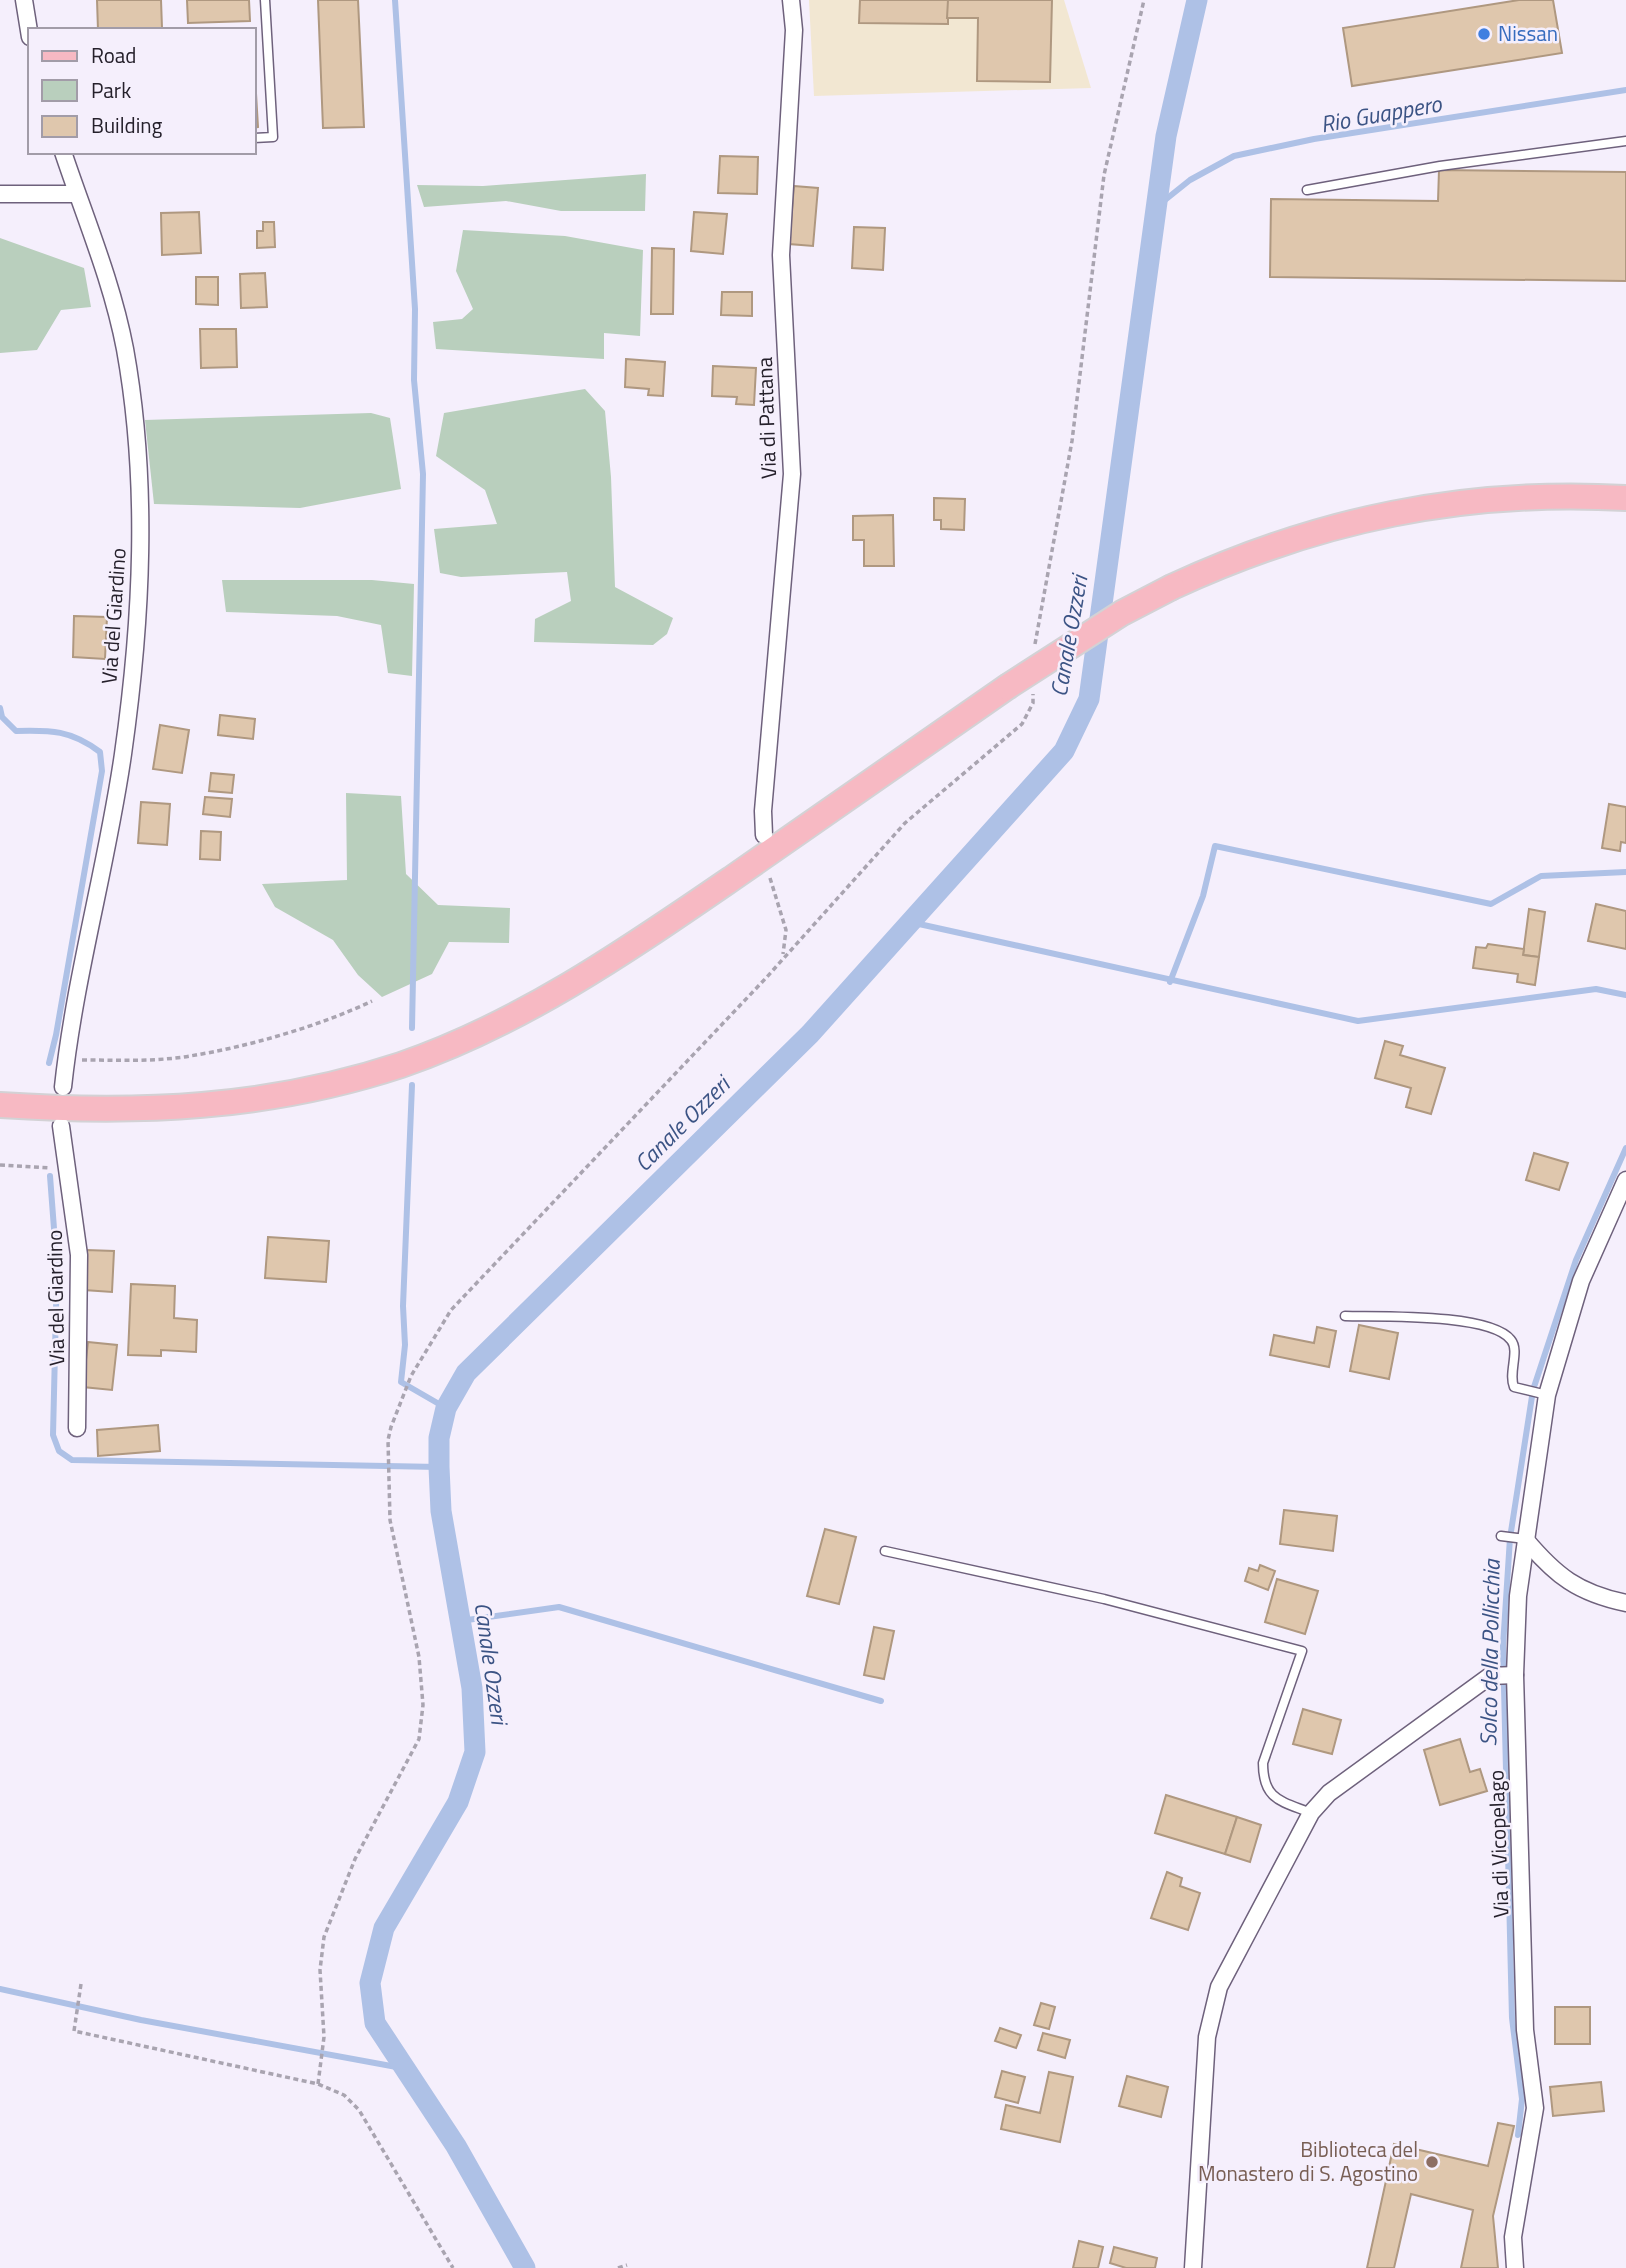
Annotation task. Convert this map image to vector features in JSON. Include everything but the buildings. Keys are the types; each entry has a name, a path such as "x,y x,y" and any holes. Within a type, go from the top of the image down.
{"main road":[{"path":"0,1105 125,1111 206,1106 332,1085 435,1052 491,1028 579,980 1007,687 1122,613 1172,587 1286,540 1406,511 1518,498 1626,498"}],"street":[{"path":"24,0 29,28"},
{"name":"Via di Pattana","path":"764,835 763,811 792,474 781,255 794,30 791,0"},
{"name":"Via del Giardino","path":"62,1087 123,754 136,617 142,509 139,458 125,350 112,289 65,154"},
{"path":"0,194 77,194"},
{"name":"Via del Giardino","path":"61,1125 79,1255 78,1428"},
{"name":"Via di Vicopelago","path":"1515,2268 1513,2237 1535,2108 1525,2030 1513,1675 1521,1539 1544,1395 1581,1281 1626,1180"},
{"path":"1521,1539 1563,1579 1586,1592 1626,1603"},
{"path":"1193,2268 1206,2037 1219,1987 1311,1813 1353,1774 1494,1675 1513,1675"}],"lane":[{"path":"256,138 273,137 265,0"},
{"path":"1307,190 1440,166 1626,141"},
{"path":"1345,1316 1424,1316 1495,1329 1511,1340 1514,1349 1510,1378 1514,1387 1544,1395"},
{"path":"1501,1536 1521,1539"},
{"path":"884,1551 1104,1599 1303,1651 1263,1763 1263,1776 1267,1790 1274,1798 1311,1813"}],"path":[{"path":"1034,649 1072,441 1104,175 1144,0"},
{"path":"317,2084 324,2037 320,1970 324,1937 355,1859 419,1739 423,1705 419,1657 390,1520 388,1456 391,1427 411,1376 451,1310 905,822 1022,724 1033,703 1033,690"},
{"path":"770,877 786,930 787,944 783,956"},
{"path":"66,1059 145,1060 191,1056 269,1037 349,1012 372,1001"},
{"path":"0,1166 68,1169"},
{"path":"81,1984 73,2023 74,2032 317,2084 344,2095 359,2110 453,2268"},
{"path":"618,2268 627,2265"}],"shaded area":[{"path":"809,0 1064,0 1091,88 814,96"}],"green space":[{"path":"646,174 645,211 561,211 506,201 424,207 417,185 483,186"},
{"path":"463,230 565,236 643,250 640,336 604,333 604,359 436,349 433,322 462,319 473,309 456,271"},
{"path":"0,238 84,268 91,307 61,310 37,350 0,353"},
{"path":"585,389 605,411 611,477 615,587 673,618 667,634 653,645 534,642 535,619 571,601 567,572 461,577 440,573 434,529 497,524 485,490 436,456 444,413"},
{"path":"371,413 390,418 401,489 300,508 154,504 145,420"},
{"path":"222,580 372,580 414,584 412,676 388,673 381,625 337,616 226,612"},
{"path":"346,793 401,796 406,874 438,905 510,908 509,943 449,942 432,974 382,997 358,975 333,940 275,907 262,884 347,880"}],"waterway":[{"path":"395,0 415,309 414,380 423,474 412,1028"},
{"name":"Canale Ozzeri","path":"525,2268 456,2146 375,2023 370,1983 384,1928 458,1802 475,1752 472,1688 441,1511 439,1438 446,1408 466,1373 810,1034 1064,751 1089,699 1166,136 1197,0"},
{"name":"Rio Guappero","path":"1155,208 1190,180 1234,156 1314,139 1626,90"},
{"path":"0,708 2,717 16,731 70,735 100,752 102,771 49,1063"},
{"path":"1170,982 1203,896 1215,846 1491,904 1541,876 1626,872"},
{"path":"910,922 1358,1021 1596,989 1626,995"},
{"path":"412,1085 403,1306 405,1345 401,1382 446,1408"},
{"name":"Solco della Pollicchia","path":"1518,2135 1522,2099 1512,2018 1503,1646 1510,1538 1533,1390 1576,1260 1626,1148"},
{"path":"50,1176 57,1268 53,1435 59,1451 72,1460 439,1467"},
{"path":"460,1621 559,1607 881,1701"},
{"path":"0,1989 141,2020 402,2068"}],"place":[{"name":"Nissan","path":"1484,34"},
{"name":"Biblioteca del Monastero di S. Agostino","path":"1432,2162"}]}
